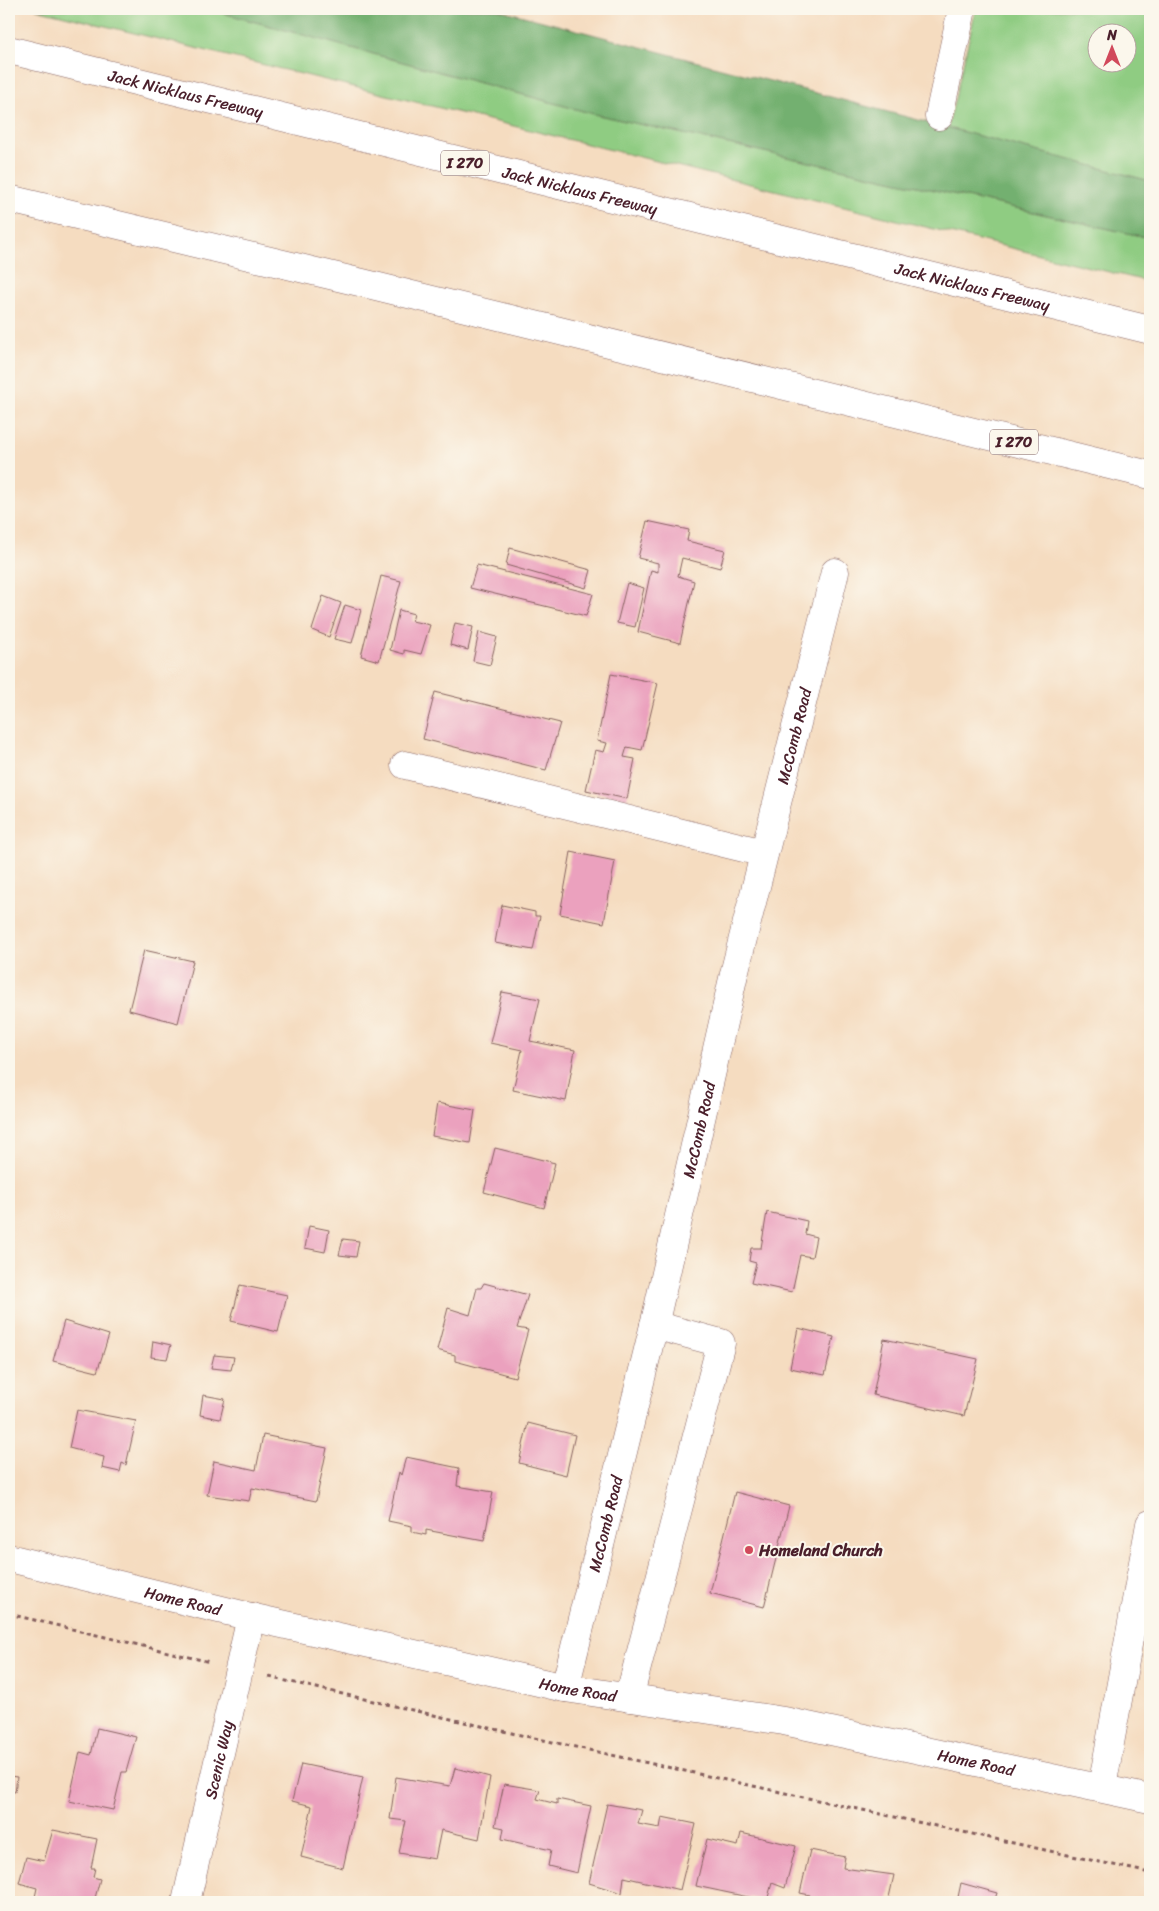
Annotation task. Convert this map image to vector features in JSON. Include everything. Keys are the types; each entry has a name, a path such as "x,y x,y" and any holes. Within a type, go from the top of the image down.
{"main road":[{"path":"939,116 962,9"},
{"name":"Jack Nicklaus Freeway","path":"9,50 1150,330"},
{"name":"I 270","path":"9,199 372,285 1150,475"},
{"name":"McComb Road","path":"565,1688 654,1326 734,974 835,572"},
{"path":"405,765 764,853"},
{"path":"629,1698 721,1343 654,1326"},
{"path":"1102,1787 1150,1524"},
{"name":"Home Road","path":"9,1558 251,1617 565,1688 784,1721 1150,1798"},
{"name":"Scenic Way","path":"186,1902 251,1617"}],"path":[{"path":"9,1614 516,1734 1150,1873"}],"green space":[{"path":"36,9 208,9 594,114 1150,238 1150,282"},
{"path":"208,9 497,9 1150,181 1150,238 594,114"},
{"path":"976,9 1150,9 1150,181 948,128"}],"building":[{"path":"647,521 689,530 687,541 725,550 720,568 682,558 678,576 694,581 680,643 638,632 651,570 658,572 658,563 638,558"},
{"path":"510,548 591,570 586,588 506,565"},
{"path":"477,565 593,594 586,616 470,588"},
{"path":"381,576 401,581 379,661 361,656"},
{"path":"627,583 644,588 635,627 617,623"},
{"path":"323,596 341,603 329,637 312,630"},
{"path":"345,605 361,610 352,643 334,639"},
{"path":"399,610 414,614 412,621 430,625 421,654 404,650 404,654 390,650"},
{"path":"455,623 473,627 468,650 450,645"},
{"path":"479,632 497,637 490,665 473,661"},
{"path":"611,674 658,683 642,750 627,747 624,757 635,759 627,799 586,790 595,750 604,752 607,743 597,741"},
{"path":"435,692 560,723 546,770 423,739"},
{"path":"571,852 615,861 604,923 560,914"},
{"path":"502,905 535,912 535,916 540,916 533,950 495,943"},
{"path":"144,950 193,961 178,1023 129,1010"},
{"path":"502,992 540,999 530,1041 575,1050 566,1101 513,1090 522,1050 490,1043"},
{"path":"437,1103 475,1110 470,1143 432,1136"},
{"path":"495,1148 555,1163 544,1208 484,1192"},
{"path":"767,1212 807,1221 805,1234 816,1237 812,1257 800,1255 792,1292 751,1283 756,1263 749,1261 751,1248 761,1248"},
{"path":"309,1226 329,1230 325,1252 305,1248"},
{"path":"343,1239 359,1241 356,1257 339,1255"},
{"path":"484,1283 528,1295 517,1328 528,1330 515,1377 455,1361 455,1355 437,1350 448,1308 470,1315 477,1288 481,1288"},
{"path":"240,1285 287,1295 278,1332 231,1321"},
{"path":"64,1321 109,1335 97,1372 53,1361"},
{"path":"798,1328 834,1337 825,1375 790,1368"},
{"path":"884,1339 978,1359 964,1416 873,1395"},
{"path":"153,1341 171,1345 167,1359 151,1357"},
{"path":"214,1355 234,1357 231,1370 211,1368"},
{"path":"203,1395 225,1399 220,1419 200,1415"},
{"path":"77,1410 136,1421 126,1465 122,1463 120,1472 102,1468 104,1457 69,1448"},
{"path":"528,1423 575,1435 566,1475 519,1463"},
{"path":"263,1435 327,1448 316,1501 252,1488 249,1501 207,1495 214,1461 256,1470"},
{"path":"406,1457 459,1468 457,1486 493,1492 484,1541 426,1530 426,1535 412,1532 412,1526 388,1521 399,1472 401,1475"},
{"name":"Homeland Church","path":"735,1492 789,1506 764,1607 710,1593"},
{"path":"97,1728 136,1737 126,1772 122,1772 113,1810 69,1801 80,1752 91,1755"},
{"path":"301,1764 363,1777 343,1868 301,1857 312,1806 292,1801"},
{"path":"455,1768 490,1777 479,1839 441,1830 435,1859 399,1853 406,1821 390,1819 396,1777 450,1786"},
{"path":"9,1776 17,1777 15,1792 9,1791"},
{"path":"504,1784 540,1790 537,1799 557,1804 557,1799 591,1806 577,1873 548,1866 551,1850 502,1839 504,1828 495,1826"},
{"path":"607,1804 642,1810 638,1824 660,1828 662,1817 696,1824 680,1890 624,1877 622,1893 589,1883"},
{"path":"53,1830 97,1839 91,1868 95,1868 93,1877 100,1879 94,1902 53,1902 35,1897 37,1888 19,1883 26,1857 44,1861"},
{"path":"741,1833 796,1846 785,1888 772,1883 767,1901 696,1886 707,1839 738,1846"},
{"path":"810,1850 845,1857 843,1868 894,1875 888,1902 808,1902 810,1895 800,1893"},
{"path":"961,1883 997,1893 994,1902 957,1902"}],"place":[{"name":"Homeland Church","path":"749,1550"}]}
